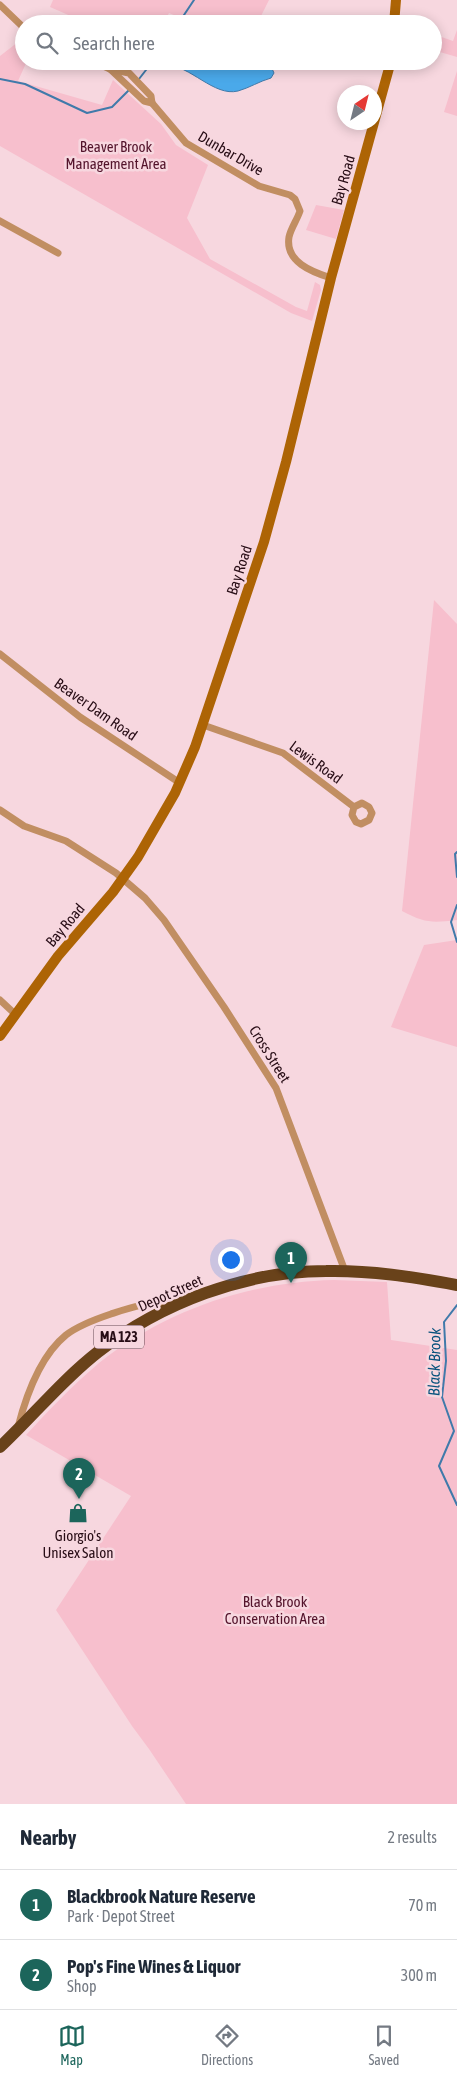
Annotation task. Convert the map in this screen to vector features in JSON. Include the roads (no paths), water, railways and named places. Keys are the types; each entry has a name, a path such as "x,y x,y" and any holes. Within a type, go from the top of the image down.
{"highway":[{"name":"Depot Street","path":"0,1447 97,1353 136,1326 174,1306 220,1289 255,1280 313,1271 390,1274 457,1285"}],"main road":[{"path":"395,15 396,0"},
{"name":"Bay Road","path":"0,1036 58,956 123,878 141,853 180,783 203,725 264,542 286,462 331,278 389,70"}],"street":[{"path":"0,5 15,19"},
{"name":"Dunbar Drive","path":"111,70 144,102 152,103"},
{"name":"Dunbar Drive","path":"115,70 129,73 151,96 152,103 180,137 194,148 259,186 284,192 295,199 300,211 289,238 290,251 294,258 306,268 331,278"},
{"path":"0,221 58,253"},
{"name":"Beaver Dam Road","path":"0,654 80,717 180,783"},
{"name":"Lewis Road","path":"203,725 283,753 354,807"},
{"name":"Cross Street","path":"0,810 18,823 66,841 123,878 145,898 168,925 245,1038 276,1088 345,1271"},
{"path":"0,1000 15,1014"},
{"path":"18,1430 28,1396 40,1370 65,1335 78,1327 131,1307 151,1303 174,1306"}],"water":[{"path":"184,70 273,70 274,73 271,78 238,91 229,92 211,85"}],"waterway":[{"path":"184,15 194,0"},
{"path":"139,79 146,70"},
{"path":"0,79 25,84 87,113 112,107 129,90"},
{"name":"Black Brook","path":"457,852 455,854 457,877"},
{"name":"Black Brook","path":"457,905 451,922 457,942"},
{"name":"Black Brook","path":"457,1305 444,1322 446,1361 442,1397 454,1431 439,1466 457,1505"}],"place":[{"name":"Blackbrook Nature Reserve","path":"291,1283"},
{"name":"Pop's Fine Wines & Liquor","path":"79,1499"},
{"name":"Giorgio's Unisex Salon","path":"78,1513"}],"park label":[{"name":"Beaver Brook Management Area","path":"116,154"},
{"name":"Black Brook Conservation Area","path":"275,1610"}]}
